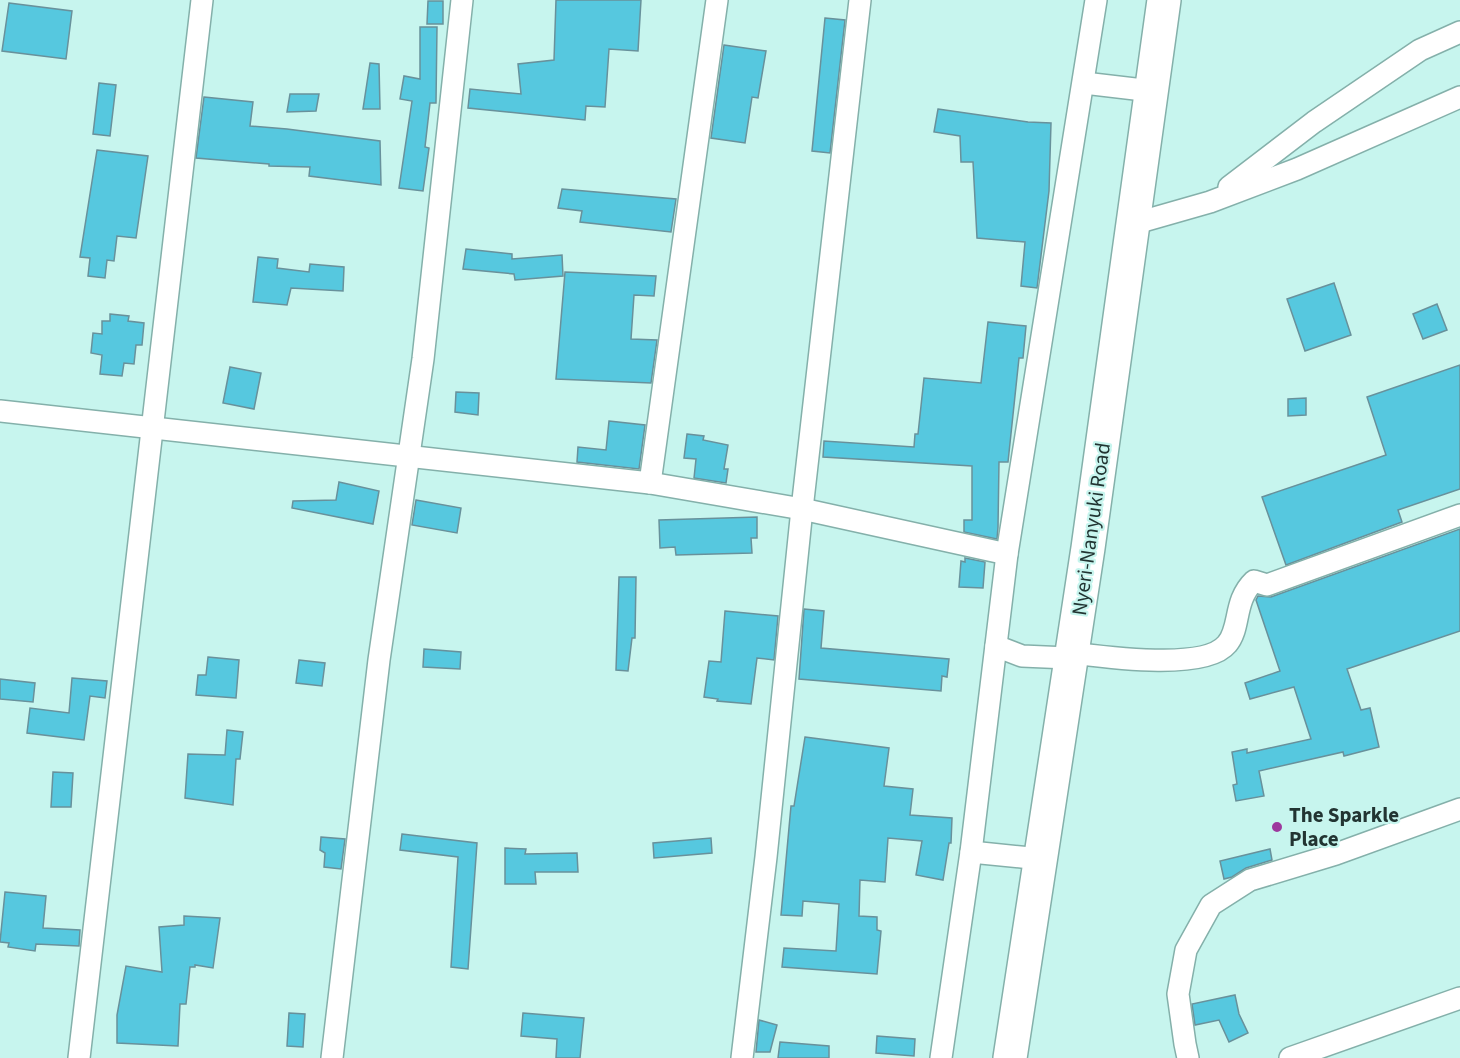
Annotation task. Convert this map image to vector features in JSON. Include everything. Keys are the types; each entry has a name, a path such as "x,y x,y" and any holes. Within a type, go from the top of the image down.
{"highway":[{"name":"Nyeri-Nanyuki Road","path":"1010,1058 1041,859 1077,655 1164,0"}],"street":[{"path":"79,1058 202,0"},
{"path":"332,1058 361,801 423,359 462,0"},
{"path":"650,483 717,0"},
{"path":"742,1058 860,0"},
{"path":"941,1058 971,852 1006,554 1096,0"},
{"path":"1209,202 1314,122 1410,56 1460,32"},
{"path":"1084,83 1152,91"},
{"path":"1133,224 1209,202 1298,169 1460,97"},
{"path":"0,411 650,483 802,509 1006,554"},
{"path":"996,646 1022,656 1077,655 1152,660 1197,656 1221,650 1231,637 1240,602 1246,589 1254,580 1267,585 1460,515"},
{"path":"1188,1058 1178,994 1186,950 1211,905 1250,880 1336,854 1460,809"},
{"path":"971,852 1041,859"},
{"path":"1290,1058 1460,998"}],"building":[{"path":"556,0 641,0 638,51 609,49 605,107 586,106 585,120 468,108 470,89 521,94 518,64 554,60"},
{"path":"428,1 443,1 443,24 427,24"},
{"path":"9,3 72,11 66,59 2,51"},
{"path":"825,18 845,20 830,153 812,151"},
{"path":"420,27 437,27 436,103 430,103 425,147 429,148 423,191 399,188 412,101 400,99 404,76 420,79"},
{"path":"724,45 766,51 758,98 752,97 745,143 711,138"},
{"path":"370,63 379,64 380,109 363,109"},
{"path":"99,83 116,85 110,136 93,134"},
{"path":"290,94 319,94 316,111 287,112"},
{"path":"204,97 253,102 250,126 380,141 381,185 309,176 310,167 269,166 269,164 196,158"},
{"path":"938,109 1028,122 1051,123 1049,191 1037,288 1021,286 1025,242 977,238 973,162 961,162 960,136 934,132"},
{"path":"97,150 148,156 136,238 117,236 114,261 107,260 105,278 88,276 90,258 80,257"},
{"path":"562,189 676,199 671,232 580,222 582,211 558,208"},
{"path":"466,249 512,254 512,259 562,255 563,276 515,280 514,274 463,269"},
{"path":"258,257 278,259 277,268 309,272 310,264 344,267 343,291 291,288 287,305 253,302"},
{"path":"565,272 656,276 654,296 634,295 631,339 657,340 651,383 556,379"},
{"path":"1334,283 1351,335 1305,351 1287,299"},
{"path":"1437,304 1447,330 1423,339 1413,314"},
{"path":"110,314 129,316 128,321 144,323 142,345 136,345 134,364 124,363 122,376 100,374 102,355 91,353 93,333 102,334 102,321 110,321"},
{"path":"988,322 1026,326 1023,358 1019,358 1008,462 999,462 997,539 964,532 964,520 972,520 972,466 823,457 824,441 914,447 915,434 918,434 924,378 981,383"},
{"path":"1460,365 1460,489 1398,510 1402,522 1286,565 1262,497 1386,455 1367,397"},
{"path":"230,367 261,373 254,409 223,403"},
{"path":"456,392 479,393 478,415 455,412"},
{"path":"1306,398 1306,415 1288,416 1288,399"},
{"path":"609,421 645,425 639,469 577,462 578,447 606,450"},
{"path":"687,434 704,436 703,440 728,445 724,469 728,469 726,483 694,478 696,459 684,458"},
{"path":"339,482 379,491 373,524 292,508 293,501 336,500"},
{"path":"416,500 461,508 457,533 412,525"},
{"path":"757,517 757,538 751,538 752,553 676,555 675,547 660,548 659,520"},
{"path":"1460,529 1460,631 1347,669 1361,710 1370,708 1379,747 1344,756 1343,752 1259,771 1264,796 1236,801 1233,785 1237,784 1232,752 1247,749 1247,753 1311,739 1294,687 1250,699 1245,683 1280,671 1256,600 1258,596 1271,597"},
{"path":"965,558 985,562 983,588 959,587 961,561 965,562"},
{"path":"619,577 636,577 635,638 632,638 628,671 616,670"},
{"path":"804,609 824,611 821,648 949,659 947,677 942,676 941,691 799,679"},
{"path":"725,611 778,616 774,660 757,658 751,704 717,701 718,699 704,697 709,661 721,662"},
{"path":"424,649 461,652 460,669 423,667"},
{"path":"208,657 239,660 236,698 196,695 198,675 206,675"},
{"path":"299,660 325,663 322,686 296,683"},
{"path":"72,678 107,681 105,698 90,696 84,740 27,733 30,708 69,713"},
{"path":"0,679 35,683 33,702 0,699"},
{"path":"227,730 243,732 240,759 236,759 233,805 185,798 188,754 225,755"},
{"path":"805,737 889,748 884,786 913,789 910,815 952,818 951,843 949,843 943,880 916,875 922,841 888,838 885,882 860,880 859,916 877,917 877,930 881,931 877,974 782,967 784,948 836,951 839,904 803,901 802,916 781,915 791,806 794,806"},
{"path":"53,772 73,773 71,807 51,807"},
{"path":"402,834 477,843 468,969 451,967 458,857 400,850"},
{"path":"321,837 345,839 341,869 324,867 325,853 320,850"},
{"path":"711,838 712,853 654,858 653,843"},
{"path":"505,848 526,849 525,854 577,853 578,872 535,872 536,884 505,884"},
{"path":"1270,849 1272,860 1246,868 1224,879 1220,861"},
{"path":"5,892 46,896 43,928 80,930 79,946 36,944 35,951 8,947 9,943 0,942"},
{"path":"184,916 220,918 213,968 195,965 195,967 190,967 186,1004 180,1004 178,1046 117,1043 117,1015 126,966 162,972 159,927 184,925"},
{"path":"1235,995 1239,1014 1248,1033 1229,1042 1219,1020 1195,1025 1192,1004"},
{"path":"289,1013 305,1014 303,1047 287,1046"},
{"path":"523,1013 584,1018 580,1058 556,1058 557,1039 521,1036"},
{"path":"759,1020 777,1025 770,1052 756,1052"},
{"path":"877,1036 915,1039 914,1056 876,1053"},
{"path":"780,1042 829,1046 829,1058 778,1058"}],"place":[{"name":"The Sparkle Place","path":"1277,827"}]}
